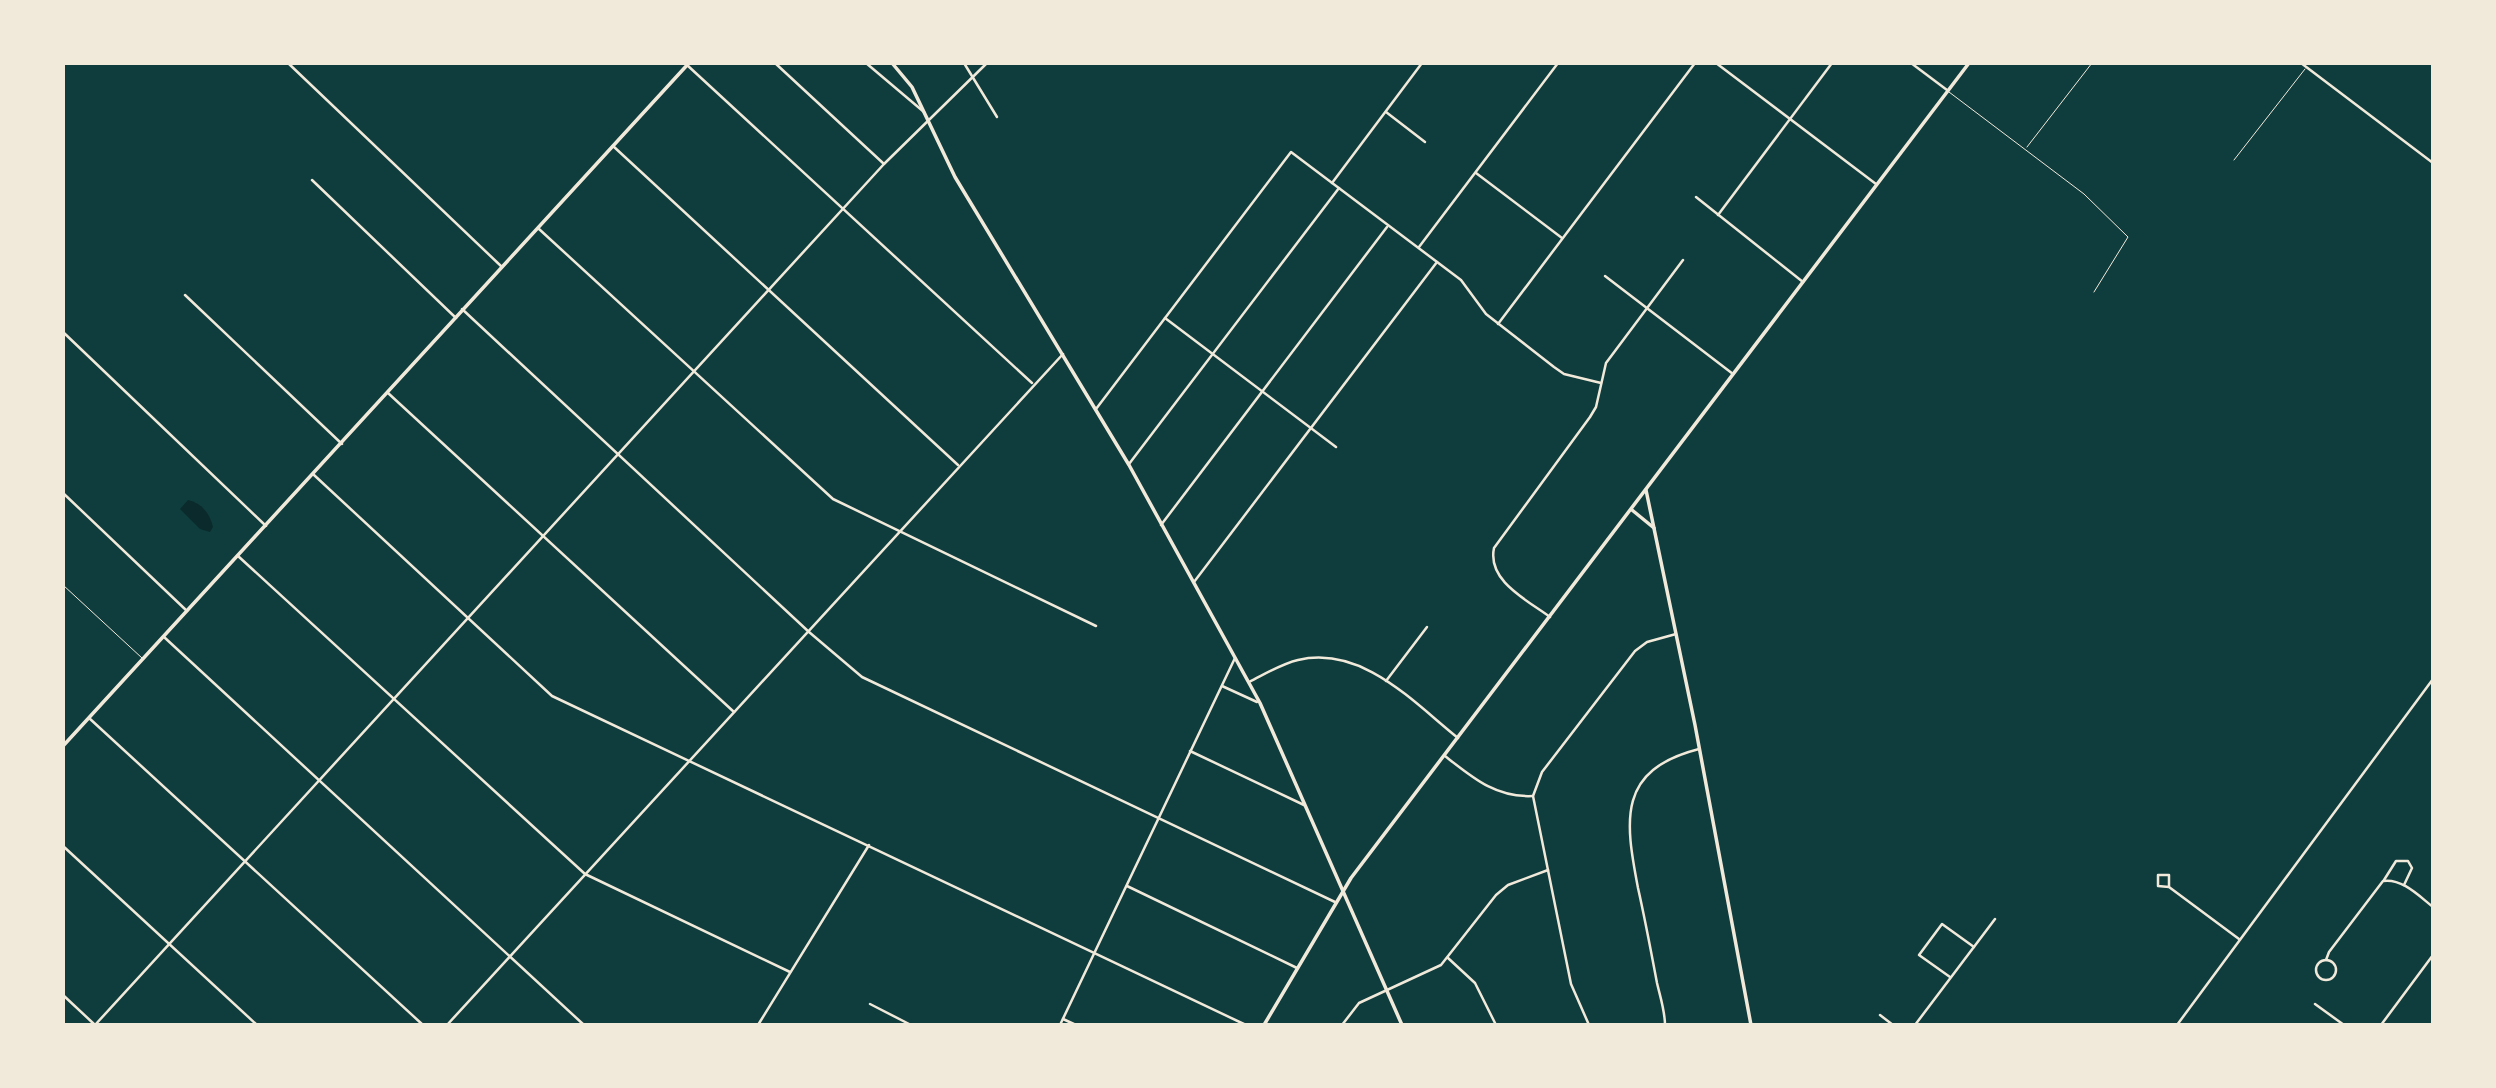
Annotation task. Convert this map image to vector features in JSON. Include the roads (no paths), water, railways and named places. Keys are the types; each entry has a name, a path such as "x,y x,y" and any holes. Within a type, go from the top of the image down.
{"street":[{"path":"288,63 502,267"},
{"path":"775,63 884,164"},
{"path":"866,63 924,112"},
{"path":"892,63 912,87 956,177 1129,465 1261,703 1402,1025"},
{"path":"964,63 997,117"},
{"path":"63,995 95,1025 884,164 987,63"},
{"path":"1332,183 1422,63"},
{"path":"1418,248 1558,63"},
{"path":"1498,324 1695,63"},
{"path":"1716,63 1877,184"},
{"path":"1717,215 1832,63"},
{"path":"1911,63 1948,91"},
{"path":"1264,1025 1343,889 1969,63"},
{"path":"2301,63 2433,163"},
{"path":"2307,68 2311,63"},
{"path":"63,746 688,64 1033,383"},
{"path":"1385,112 1425,142"},
{"path":"613,146 958,466"},
{"path":"1096,410 1292,152 1461,280 1498,324 1564,374 1601,383"},
{"path":"1476,173 1562,238"},
{"path":"312,180 456,318"},
{"path":"1129,465 1339,188"},
{"path":"1696,197 1803,282"},
{"path":"1161,525 1388,226"},
{"path":"538,229 833,499 1096,626"},
{"path":"1550,617 1498,576 1492,557 1499,539 1590,417 1606,363 1683,260"},
{"path":"1194,582 1437,262"},
{"path":"1605,276 1734,374"},
{"path":"185,295 342,444"},
{"path":"462,309 809,632 862,677 1335,903"},
{"path":"1165,318 1336,447"},
{"path":"63,332 266,526"},
{"path":"447,1025 809,632 1033,383 1063,354"},
{"path":"388,393 734,712"},
{"path":"314,475 552,696 1246,1025"},
{"path":"1646,490 1699,749 1751,1025"},
{"path":"63,493 187,611"},
{"path":"1632,510 1655,529"},
{"path":"238,556 585,874 790,972"},
{"path":"1385,681 1427,627"},
{"path":"1589,1025 1571,984 1533,796 1542,772 1634,651 1647,642 1676,634"},
{"path":"164,637 584,1025"},
{"path":"1249,682 1284,664 1326,657 1352,662 1385,681 1458,738"},
{"path":"1060,1025 1235,658"},
{"path":"2177,1025 2433,680"},
{"path":"1222,686 1261,703"},
{"path":"89,718 423,1025"},
{"path":"1665,1025 1629,842 1630,810 1634,797 1653,770 1680,754 1699,749"},
{"path":"1190,751 1305,806"},
{"path":"1445,756 1495,792 1510,796 1533,796"},
{"path":"758,1025 869,845"},
{"path":"63,846 257,1025"},
{"path":"2326,960 2332,962 2336,972 2328,980 2322,980 2316,971 2317,966 2326,960 2396,861 2408,860 2412,868 2404,885"},
{"path":"1342,1025 1359,1003 1431,972 1448,957 1496,895 1521,878 1548,870"},
{"path":"2169,887 2169,875 2158,875 2158,886 2169,887 2240,940"},
{"path":"2384,881 2392,880 2404,885 2433,907"},
{"path":"1126,886 1297,968"},
{"path":"1915,1025 1995,919"},
{"path":"1951,978 1919,955 1942,924 1974,947"},
{"path":"2381,1025 2433,955"},
{"path":"1448,957 1475,983 1496,1025"},
{"path":"870,1004 911,1025"},
{"path":"2315,1004 2344,1025"},
{"path":"1880,1015 1893,1025"},
{"path":"1063,1019 1076,1025"}],"lane":[{"path":"2026,149 2092,63"},
{"path":"2234,160 2307,68"},
{"path":"1948,91 2084,194 2128,237 2094,292"},
{"path":"63,585 144,660"}],"water":[{"path":"188,500 201,506 210,518 213,527 210,532 200,529 180,509"}]}
